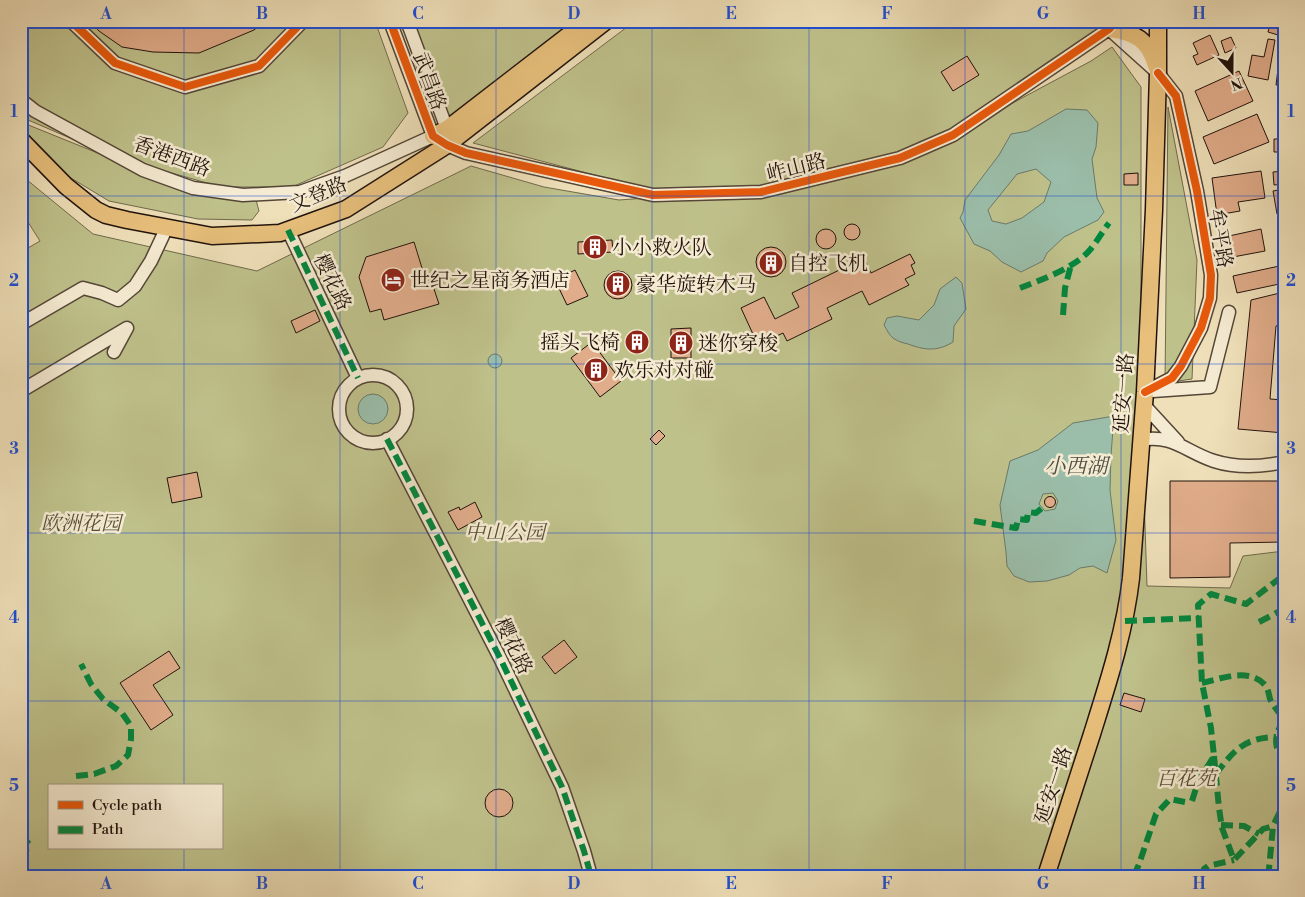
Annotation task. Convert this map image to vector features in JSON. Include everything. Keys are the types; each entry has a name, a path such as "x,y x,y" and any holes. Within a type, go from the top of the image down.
{"main road":[{"name":"文登路","path":"442,137 587,21"},
{"name":"文登路","path":"21,140 66,186 96,210 106,214 127,220 212,236 280,233 346,209 442,137 606,21"},
{"name":"延安一路","path":"1046,876 1102,702 1125,620 1131,578 1145,398 1154,210 1158,21"},
{"path":"1113,25 1140,39 1152,53 1158,73"}],"street":[{"path":"71,21 114,64 185,87 259,66 303,21"},
{"name":"武昌路","path":"390,21 442,137"},
{"name":"武昌路","path":"407,21 442,137"},
{"name":"岞山路","path":"442,137 466,153 653,195 761,192 900,158 953,136 1113,25"},
{"name":"牟平路","path":"1145,398 1172,378 1181,366 1201,328 1210,298 1211,276 1197,191 1176,96 1158,73"},
{"name":"香港西路","path":"21,100 35,111 143,170 194,188 243,195 300,192 442,137"},
{"path":"21,324 83,288 118,300 135,286 151,261 166,227"},
{"name":"樱花路","path":"288,230 358,378"},
{"path":"1181,445 1167,432 1145,398 1210,387 1229,312"},
{"path":"21,391 127,328 114,352"},
{"path":"370,375 382,376 392,381 400,389 406,400 404,423 397,432 387,439 377,442 366,442 348,432 342,423 339,413 339,402 343,392 358,378 370,375"},
{"path":"1141,440 1159,438 1227,464 1252,466 1284,462"},
{"name":"樱花路","path":"387,439 500,658 562,787 591,876"}],"green space":[{"path":"21,21 375,21 408,113 383,147 292,187 221,187 112,156 21,117"},
{"path":"412,21 573,21 448,118"},
{"path":"635,21 1109,21 1104,27 950,132 893,155 760,187 655,191 473,143"},
{"name":"中山公园","path":"1112,47 1141,87 1141,405 1147,586 1230,588 1243,556 1284,551 1284,876 21,876 21,252 40,241 21,211 21,175 93,234 257,271 471,166 544,187 619,200 761,192 900,158 953,135 1091,61"},
{"path":"1168,107 1197,260 1192,379 1165,383"},
{"path":"21,122 194,192 256,200 259,211 252,220 198,219 109,201 61,172 21,130"}],"water":[{"path":"1066,109 1087,110 1098,123 1096,147 1092,159 1097,198 1104,212 1098,220 1064,237 1047,253 1043,261 1021,272 1002,262 990,251 974,244 960,218 965,200 999,155 1011,134 1028,131","holes":["1036,169 1051,182 1044,202 1022,218 1006,224 992,221 988,210 1017,174"]},
{"path":"956,277 962,283 966,309 954,326 953,342 936,349 925,349 900,342 890,335 884,325 887,318 897,316 919,320 934,305 940,289"},
{"path":"492,354 498,354 502,361 498,368 492,368 488,364 488,358"},
{"path":"373,394 384,398 388,409 384,420 373,424 362,420 358,409 362,398"},
{"name":"小西湖","path":"1114,416 1110,490 1116,540 1107,573 1093,566 1080,568 1069,575 1047,581 1029,582 1014,576 1007,566 1000,505 1010,461 1038,450 1073,423","holes":["1053,493 1058,501 1055,509 1045,511 1039,504 1043,494"]}],"building":[{"path":"90,21 157,21 162,23 183,21 265,21 254,30 199,53 153,52 122,47 99,31"},
{"path":"1271,21 1281,21 1278,35 1268,32"},
{"path":"1210,35 1219,55 1197,65 1193,56 1198,54 1193,43"},
{"path":"1231,37 1236,48 1225,53 1221,41"},
{"path":"1268,39 1275,40 1268,80 1248,76 1252,55 1264,57"},
{"path":"967,56 979,75 953,91 941,72"},
{"path":"1278,69 1284,70 1284,85 1276,85"},
{"path":"1239,71 1253,101 1208,121 1195,91"},
{"path":"1257,114 1269,142 1214,164 1203,137"},
{"path":"1283,127 1284,152 1274,152 1274,139 1282,139"},
{"path":"1261,171 1265,198 1238,202 1240,211 1217,215 1212,178"},
{"path":"1284,171 1284,184 1274,185 1273,172"},
{"path":"1138,173 1138,185 1124,185 1124,174"},
{"path":"1284,189 1284,213 1277,214 1273,191"},
{"path":"849,224 855,224 860,229 858,238 849,240 844,235 844,229"},
{"path":"826,229 833,232 836,239 833,246 826,249 819,246 816,239 819,232"},
{"path":"1261,229 1265,251 1233,257 1229,236"},
{"name":"小小救火队","path":"612,240 613,252 578,254 578,242"},
{"name":"世纪之星商务酒店","path":"414,242 426,281 431,280 439,304 384,320 381,309 370,312 359,277 366,257"},
{"name":"自控飞机","path":"771,247 782,251 786,262 782,273 771,277 760,273 756,262 760,251"},
{"path":"910,254 915,263 911,265 915,274 905,279 909,285 869,305 862,291 827,308 832,319 787,341 783,333 758,345 741,308 764,297 775,319 799,307 792,293 864,258 871,273"},
{"path":"1284,265 1284,283 1237,293 1233,276"},
{"path":"575,270 588,296 567,305 555,280"},
{"name":"豪华旋转木马","path":"618,271 628,275 632,285 628,295 618,299 608,295 604,285 608,275"},
{"path":"1284,292 1284,324 1276,326 1270,399 1284,400 1284,433 1238,429 1251,300"},
{"path":"315,310 320,321 296,333 291,321"},
{"name":"迷你穿梭","path":"691,328 691,358 671,358 671,329"},
{"name":"摇头飞椅","path":"637,332 645,335 648,343 645,351 637,354 629,351 626,343 629,335"},
{"name":"欢乐对对碰","path":"592,342 621,381 600,397 571,358"},
{"path":"659,430 665,436 656,445 650,439"},
{"path":"197,472 202,497 172,503 167,478"},
{"path":"1170,481 1284,481 1284,542 1230,543 1230,577 1170,578"},
{"path":"1048,497 1052,497 1055,502 1054,506 1048,507 1045,504 1045,500"},
{"path":"475,502 482,517 458,530 448,512 459,507 460,510"},
{"path":"564,640 577,657 555,674 542,657"},
{"path":"169,651 180,668 153,685 173,715 151,730 120,683"},
{"path":"1124,693 1145,699 1141,712 1120,705"},
{"path":"499,789 509,793 513,803 509,813 499,817 489,813 485,803 489,793"}],"marked path":[{"path":"1020,288 1057,273 1075,263 1089,251 1109,223"},
{"path":"288,230 358,378"},
{"path":"1063,315 1065,288 1071,265"},
{"path":"387,439 500,658 562,787 591,876"},
{"path":"974,521 1016,528 1018,519 1027,520 1028,512 1036,513 1042,508"},
{"path":"1192,801 1198,782 1214,756 1211,728 1202,683 1198,605 1211,594 1246,604 1284,575"},
{"path":"1259,622 1284,609"},
{"path":"1125,621 1199,618"},
{"path":"76,776 94,774 116,766 128,755 131,739 131,726 122,713 103,699 91,684 81,664"},
{"path":"1202,683 1234,676 1243,675 1251,677 1266,686 1270,699 1284,718"},
{"path":"1284,720 1276,740 1276,745 1284,760"},
{"path":"1216,774 1228,758 1241,747 1256,740 1276,737"},
{"path":"1214,756 1222,828 1234,860 1263,829 1273,826"},
{"path":"1134,876 1156,814 1170,799 1185,802"},
{"path":"1266,876 1269,869 1273,826 1284,803"},
{"path":"1221,825 1244,826 1259,834"},
{"path":"21,835 30,845 21,857"},
{"path":"1205,876 1204,869 1208,866 1234,860"}],"cycle path":[{"path":"71,21 115,63 185,87 259,66 303,21"},
{"path":"390,21 433,136 447,145 466,153 653,195 761,192 900,158 953,135 1109,29 1116,21"},
{"path":"1145,392 1172,378 1181,366 1201,328 1210,298 1211,275 1197,191 1176,96 1158,73"}],"place":[{"name":"小小救火队","path":"595,247"},
{"name":"自控飞机","path":"771,263"},
{"name":"世纪之星商务酒店","path":"393,280"},
{"name":"豪华旋转木马","path":"618,284"},
{"name":"摇头飞椅","path":"637,342"},
{"name":"迷你穿梭","path":"681,343"},
{"name":"欢乐对对碰","path":"596,370"}],"park label":[{"name":"欧洲花园","path":"81,523"},
{"name":"百花苑","path":"1186,778"}]}
